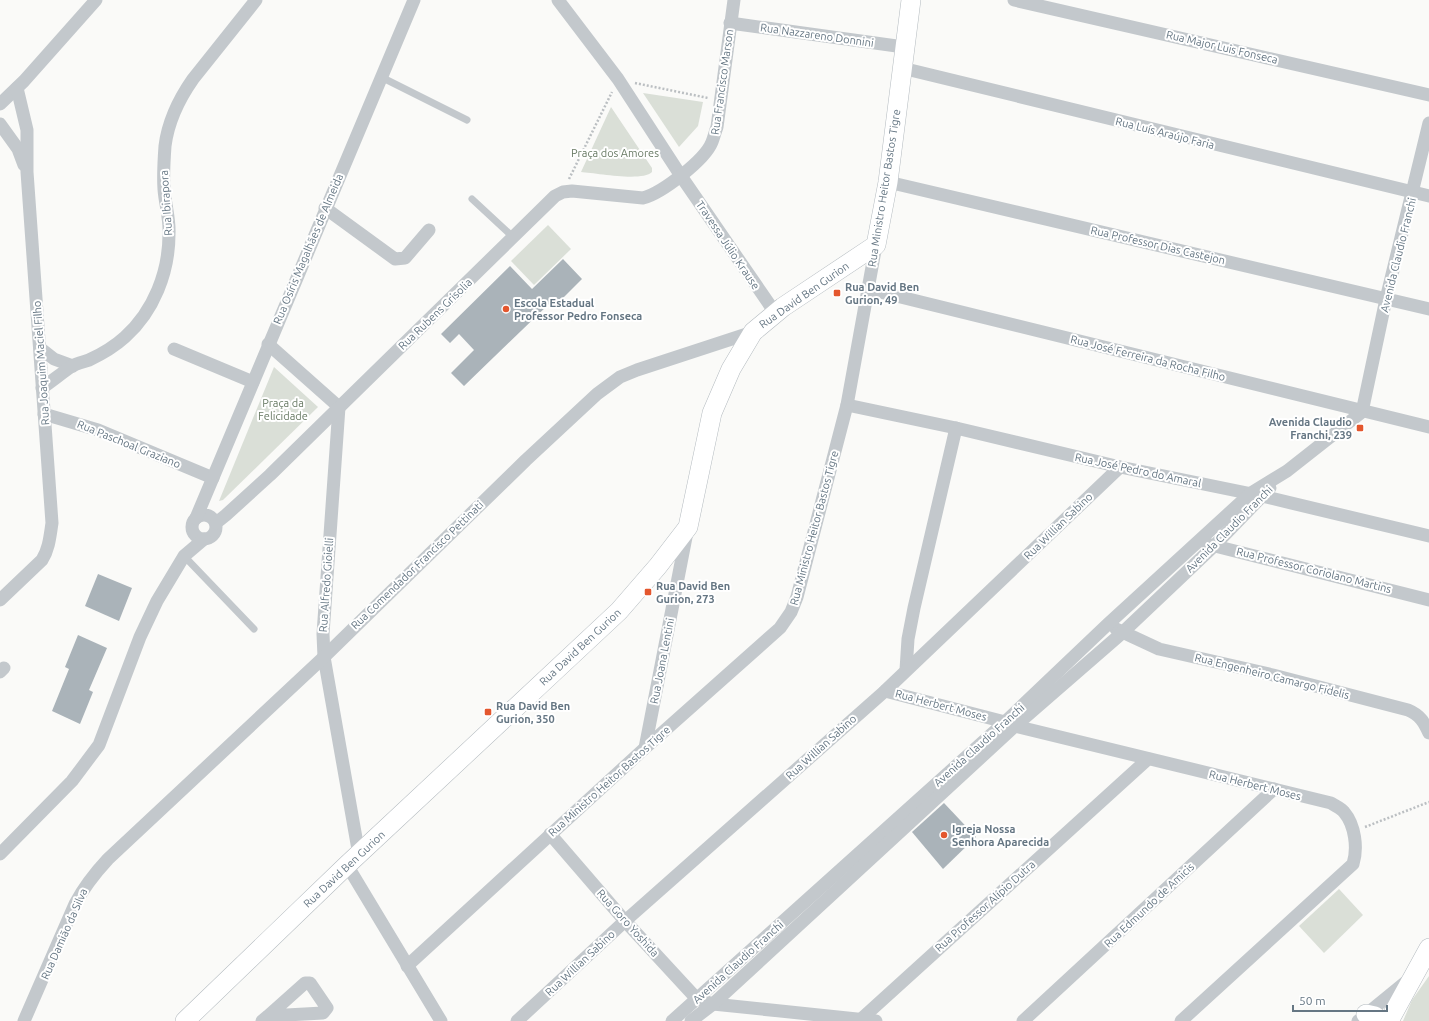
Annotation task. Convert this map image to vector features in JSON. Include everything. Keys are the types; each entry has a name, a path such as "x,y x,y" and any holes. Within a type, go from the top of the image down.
{"street":[{"path":"0,104 17,88 96,0"},
{"name":"Rua Ibirapora","path":"42,388 73,366 107,351 125,337 139,322 153,300 163,278 168,259 170,233 164,189 164,164 165,145 171,122 184,92 193,79 256,0"},
{"name":"Rua Osíris Magalhães de Almeida","path":"0,854 72,780 99,745 140,637 157,601 184,556 204,500 268,344 414,0"},
{"name":"Travessa Júlio Krause","path":"558,0 618,79 681,176 776,314"},
{"name":"Rua Francisco Marson","path":"681,176 702,156 712,143 721,100 734,0"},
{"name":"Rua Ministro Heitor Bastos Tigre","path":"407,966 550,834 780,628 791,612 797,597 847,405 888,182 911,0"},
{"name":"Rua Major Luis Fonseca","path":"1014,0 1429,95"},
{"name":"Rua Nazzareno Donnini","path":"730,23 904,47"},
{"name":"Rua Luís Araújo Faria","path":"902,68 1429,196"},
{"name":"Rua Joaquim Maciel Filho","path":"0,600 42,560 46,554 52,523 27,172 27,130 17,88"},
{"name":"Avenida Claudio Franchi","path":"692,1021 713,1004 1010,724 1108,624 1199,542 1362,412 1386,299 1429,123"},
{"name":"Rua Joaquim Maciel Filho","path":"0,124 18,149 27,172"},
{"path":"563,192 577,191 634,199 643,198 652,196 681,176"},
{"name":"Rua Professor Dias Castejon","path":"888,182 1429,309"},
{"name":"Rua Rubens Grisolia","path":"216,523 264,480 555,196 563,192"},
{"path":"325,208 395,259 405,258 429,230"},
{"name":"Rua David Ben Gurion","path":"185,1021 353,860 619,611 658,566 688,527 712,413 730,369 753,332 776,314 876,245"},
{"name":"Rua José Ferreira da Rocha Filho","path":"868,289 1362,412 1429,427"},
{"name":"Rua Comendador Francisco Pettinati","path":"115,853 324,657 526,460 610,383 637,370 753,332"},
{"path":"268,344 338,407"},
{"path":"40,348 54,358 73,366"},
{"path":"174,349 253,382"},
{"name":"Rua José Pedro do Amaral","path":"847,405 956,428 1120,467 1257,495 1429,536"},
{"name":"Rua Alfredo Gioielli","path":"338,407 323,634 324,657 353,860"},
{"name":"Rua Paschoal Graziano","path":"44,414 98,430 213,478"},
{"path":"906,670 908,639 914,608 956,428"},
{"name":"Rua Willian Sabino","path":"517,1021 625,921 885,691 1120,467"},
{"name":"Avenida Claudio Franchi","path":"672,1021 1010,724 1122,633 1214,545 1257,495"},
{"path":"209,515 216,523 215,532 209,538 204,539 196,535 197,520 209,515"},
{"name":"Rua Joana Lentini","path":"645,748 688,527"},
{"name":"Rua Osíris Magalhães de Almeida","path":"184,556 204,539"},
{"name":"Rua Professor Coriolano Martins","path":"1199,542 1429,600"},
{"name":"Rua Engenheiro Camargo Fidelis","path":"1108,624 1122,633 1159,648 1273,675 1408,710 1417,714 1422,719 1429,733"},
{"name":"Rua Herbert Moses","path":"885,691 1148,759 1331,803 1343,811 1348,818 1353,831 1355,851 1353,864 1181,1021"},
{"name":"Rua Professor Alípio Dutra","path":"859,1021 1148,759"},
{"name":"Rua Edmundo de Amicis","path":"1023,1021 1274,789"},
{"name":"Rua Goro Yoshida","path":"550,834 625,921 697,999 713,1004 859,1021 876,1021"},
{"name":"Rua Damião da Silva","path":"24,1021 84,887 115,853"},
{"path":"353,860 407,966 441,1021"},
{"path":"1389,1021 1429,948"},
{"path":"1368,1019 1412,977"},
{"path":"686,1009 692,1021"}],"lane":[{"path":"381,77 467,120"},
{"path":"472,199 513,237"},
{"path":"184,556 254,629"}],"path":[{"path":"563,192 618,79 721,100"},
{"path":"1353,831 1429,802"}],"green space":[{"name":"Praça dos Amores","path":"643,93 703,102 698,126 679,147"},
{"name":"Praça dos Amores","path":"611,107 652,168 652,172 647,175 629,177 581,172"},
{"path":"548,225 571,249 534,285 511,261"},
{"name":"Praça da Felicidade","path":"274,367 318,407 223,500 219,501"},
{"path":"1339,889 1363,915 1324,953 1299,926"},
{"path":"1429,976 1429,1021 1403,1021 1412,1000"}],"building":[{"path":"563,259 582,279 553,308 549,304 464,386 451,373 474,350 459,334 450,343 441,334 510,266 532,289"},
{"path":"98,574 132,588 119,621 85,606"},
{"path":"78,635 107,648 89,690 93,692 80,724 52,711 69,669 65,667"},
{"name":"Igreja Nossa Senhora Aparecida","path":"944,803 976,837 943,869 912,832"}],"place":[{"name":"Rua David Ben Gurion, 49","path":"837,293"},
{"name":"Escola Estadual Professor Pedro Fonseca","path":"506,309"},
{"name":"Avenida Claudio Franchi, 239","path":"1360,428"},
{"name":"Rua David Ben Gurion, 273","path":"648,592"},
{"name":"Rua David Ben Gurion, 350","path":"488,712"},
{"name":"Igreja Nossa Senhora Aparecida","path":"944,835"}]}
